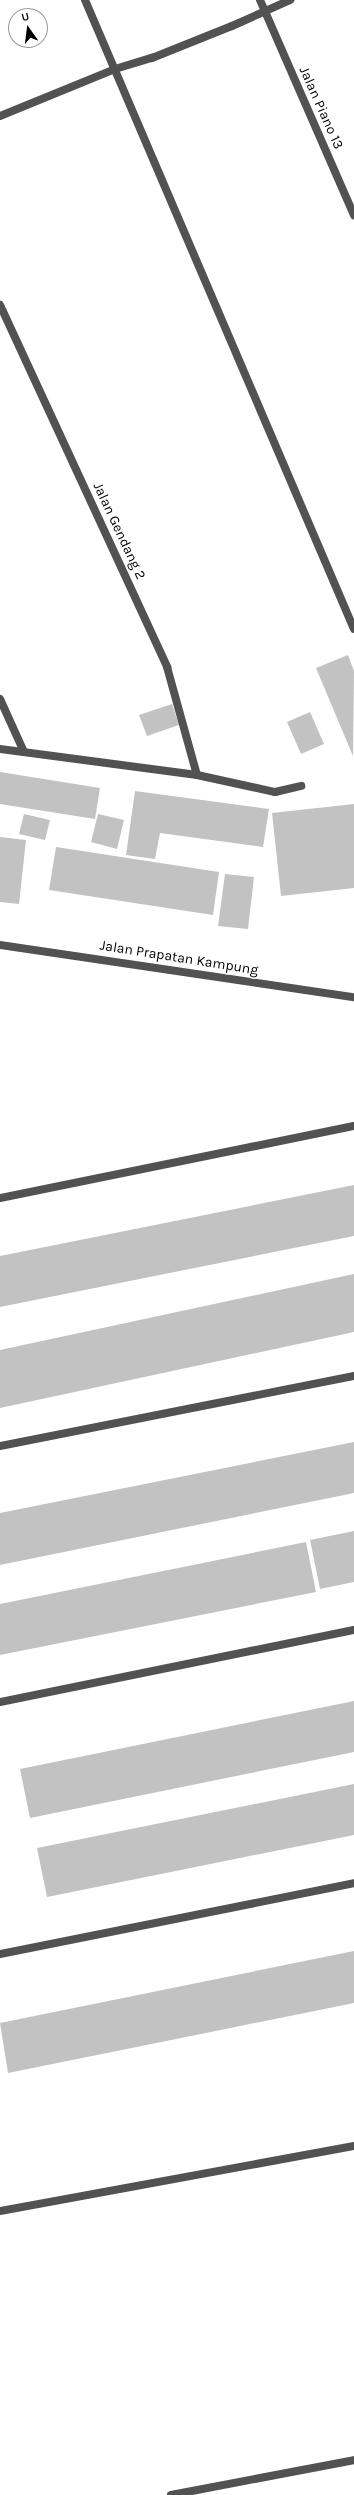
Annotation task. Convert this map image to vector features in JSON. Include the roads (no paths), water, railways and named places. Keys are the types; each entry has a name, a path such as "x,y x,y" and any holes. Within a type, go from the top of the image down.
{"street":[{"path":"85,0 354,629"},
{"name":"Jalan Piano 13","path":"260,0 354,215"},
{"path":"0,116 115,69 152,58 232,26 264,10 290,0"},
{"name":"Jalan Gendang 2","path":"0,305 167,667 197,775"},
{"path":"0,699 24,752"},
{"path":"0,749 197,775 275,792 301,786"},
{"name":"Jalan Prapatan Kampung","path":"0,945 354,997"},
{"path":"0,1198 354,1126"},
{"path":"0,1446 354,1376"},
{"path":"0,1702 354,1630"},
{"path":"0,1954 354,1883"},
{"path":"0,2211 354,2146"},
{"path":"171,2495 354,2460"}]}
